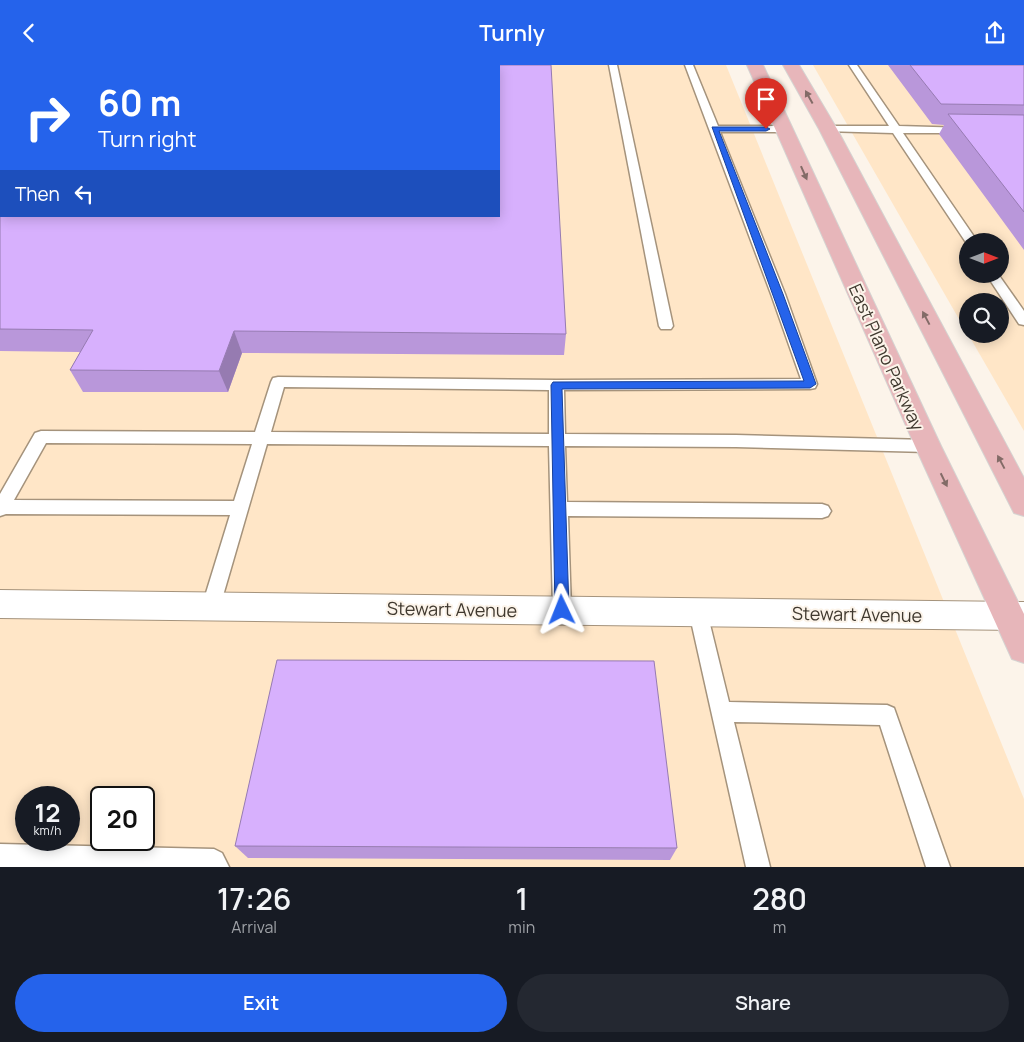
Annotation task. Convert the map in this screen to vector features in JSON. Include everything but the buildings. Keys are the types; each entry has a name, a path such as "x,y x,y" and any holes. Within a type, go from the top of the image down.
{"main road":[{"name":"East Plano Parkway","path":"755,65 805,129 1024,505"},
{"name":"East Plano Parkway","path":"791,65 805,129 928,445 1017,616 1024,648"}],"street":[{"name":"Stewart Avenue","path":"0,603 1017,616"}],"lane":[{"path":"613,65 666,326"},
{"path":"210,606 278,382 556,385 810,384 778,294 689,65"},
{"path":"853,65 966,233"},
{"path":"715,129 975,130"},
{"path":"998,283 1024,321"},
{"path":"556,385 562,610"},
{"path":"0,508 41,437 736,441 928,445"},
{"path":"0,508 240,508"},
{"path":"559,509 822,511"},
{"path":"698,612 758,867"},
{"path":"721,712 887,715 938,867"},
{"path":"0,856 214,861 217,867"}],"shaded area":[{"path":"500,65 726,65 1024,799 1024,867 0,867 0,217 500,217"},
{"path":"813,65 1024,65 1024,431 973,343 1009,343 1009,293 959,293 959,319"}],"route":[{"path":"562,610 556,385 810,384 715,129 766,129"}]}
